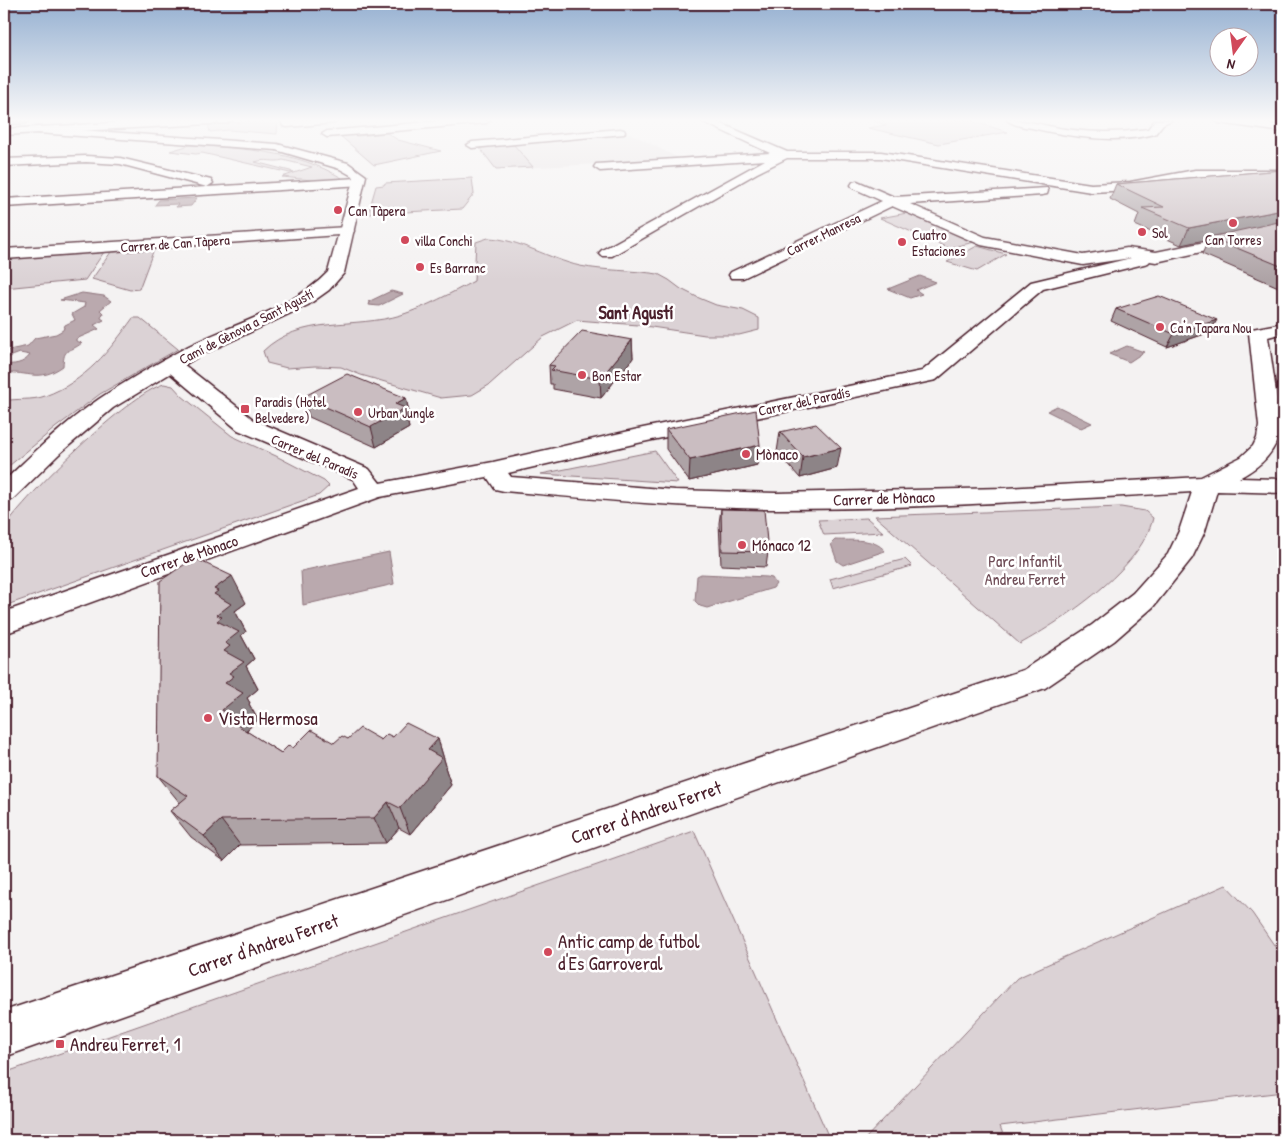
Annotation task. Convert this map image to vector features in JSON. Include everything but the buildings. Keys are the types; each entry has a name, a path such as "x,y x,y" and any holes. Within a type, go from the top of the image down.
{"street":[{"path":"170,173 233,189"},
{"path":"4,204 358,182 360,176 356,173"},
{"path":"607,253 747,173"},
{"path":"998,173 1091,188 1130,186 1195,174 1283,174"},
{"name":"Camí de Gènova a Sant Agustí","path":"4,494 51,449 106,404 171,364 208,344 302,301 323,287 336,273 358,182"},
{"path":"857,185 981,240 1084,260 1127,253 1156,257 1283,230"},
{"name":"Carrer Manresa","path":"737,275 892,201 1091,188"},
{"name":"Carrer de Can Tàpera","path":"4,254 347,232"},
{"name":"Carrer del Paradís","path":"171,364 246,426 361,474 374,491 493,469 638,436 929,376 1037,285 1143,260 1143,255"},
{"path":"1207,484 1256,457 1269,438 1270,426 1258,333 1283,328"},
{"name":"Carrer de Mònaco","path":"493,469 504,484 675,498 776,501 1006,495 1207,484 1283,486"},
{"name":"Carrer d'Andreu Ferret","path":"4,1034 1034,679 1103,633 1143,600 1179,558 1192,530 1207,484"},
{"name":"Carrer de Mònaco","path":"4,623 374,491"}],"green space":[{"path":"293,173 333,173 342,178 321,181 282,177"},
{"path":"472,178 474,194 462,209 368,214 376,186 384,185 385,183"},
{"path":"907,213 975,242 948,248 880,218"},
{"path":"488,238 523,245 580,266 658,274 699,298 716,305 743,310 759,318 759,330 739,335 705,335 638,325 577,320 543,337 489,385 472,395 441,398 361,375 341,367 287,368 267,363 263,351 278,340 294,332 311,327 383,319 401,315 429,304 474,281 476,242"},
{"path":"977,246 1006,254 977,271 947,262"},
{"path":"154,249 139,289 130,290 92,279 111,252"},
{"path":"104,252 85,280 4,288 4,259"},
{"path":"133,318 140,318 178,349 100,394 4,470 4,401 40,398 60,390 73,382 95,364"},
{"path":"164,384 173,386 182,396 232,436 276,456 324,481 329,486 319,495 4,606 4,528 33,493 103,425 127,406"},
{"path":"655,451 678,483 541,474"},
{"name":"Parc Infantil Andreu Ferret","path":"1121,507 1145,511 1153,518 1146,537 1133,556 1117,574 1078,607 1020,644 875,516"},
{"path":"867,518 883,532 824,535 818,520"},
{"path":"905,559 912,566 833,588 830,579"},
{"name":"Antic camp de futbol d'Es Garroveral","path":"694,831 830,1140 4,1140 4,1073"},
{"path":"1226,885 1252,913 1283,958 1283,1092 1000,1126 1005,1140 864,1140 1017,978"}],"shaded area":[{"path":"197,198 191,206 176,207 178,204 155,205 159,200"},
{"path":"920,276 936,282 916,290 922,294 910,298 888,289"},
{"path":"391,291 403,294 379,306 369,305 370,302 368,302"},
{"path":"82,293 104,296 111,301 100,310 103,313 101,318 104,320 94,325 99,329 76,339 76,341 82,343 66,353 63,366 55,371 40,375 4,373 4,364 18,363 30,355 20,353 4,359 4,351 28,346 35,338 56,334 63,330 65,325 75,320 72,314 84,307 85,303 60,300"},
{"path":"1127,346 1144,352 1129,362 1109,354"},
{"path":"1057,406 1092,423 1081,428 1047,411"},
{"path":"835,540 869,542 885,551 843,565 837,561 831,544"},
{"path":"389,552 394,584 303,605 301,571"},
{"path":"701,574 767,577 772,578 776,584 773,588 707,608 700,606 695,601 697,576"}],"place":[{"name":"Can Tàpera","path":"338,210"},
{"name":"Can Torres","path":"1233,223"},
{"name":"Sol","path":"1142,232"},
{"name":"villa Conchi","path":"405,240"},
{"name":"Cuatro Estaciones","path":"902,242"},
{"name":"Es Barranc","path":"420,267"},
{"name":"Ca'n Tapara Nou","path":"1160,327"},
{"name":"Bon Estar","path":"582,375"},
{"name":"Paradis (Hotel Belvedere)","path":"245,409"},
{"name":"Urban Jungle","path":"358,412"},
{"name":"Mònaco","path":"746,454"},
{"name":"Mónaco 12","path":"742,545"},
{"name":"Vista Hermosa","path":"208,718"},
{"name":"Antic camp de futbol d'Es Garroveral","path":"548,952"},
{"name":"Andreu Ferret, 1","path":"60,1044"}],"district":[{"name":"Sant Agustí","path":"636,312"}]}
